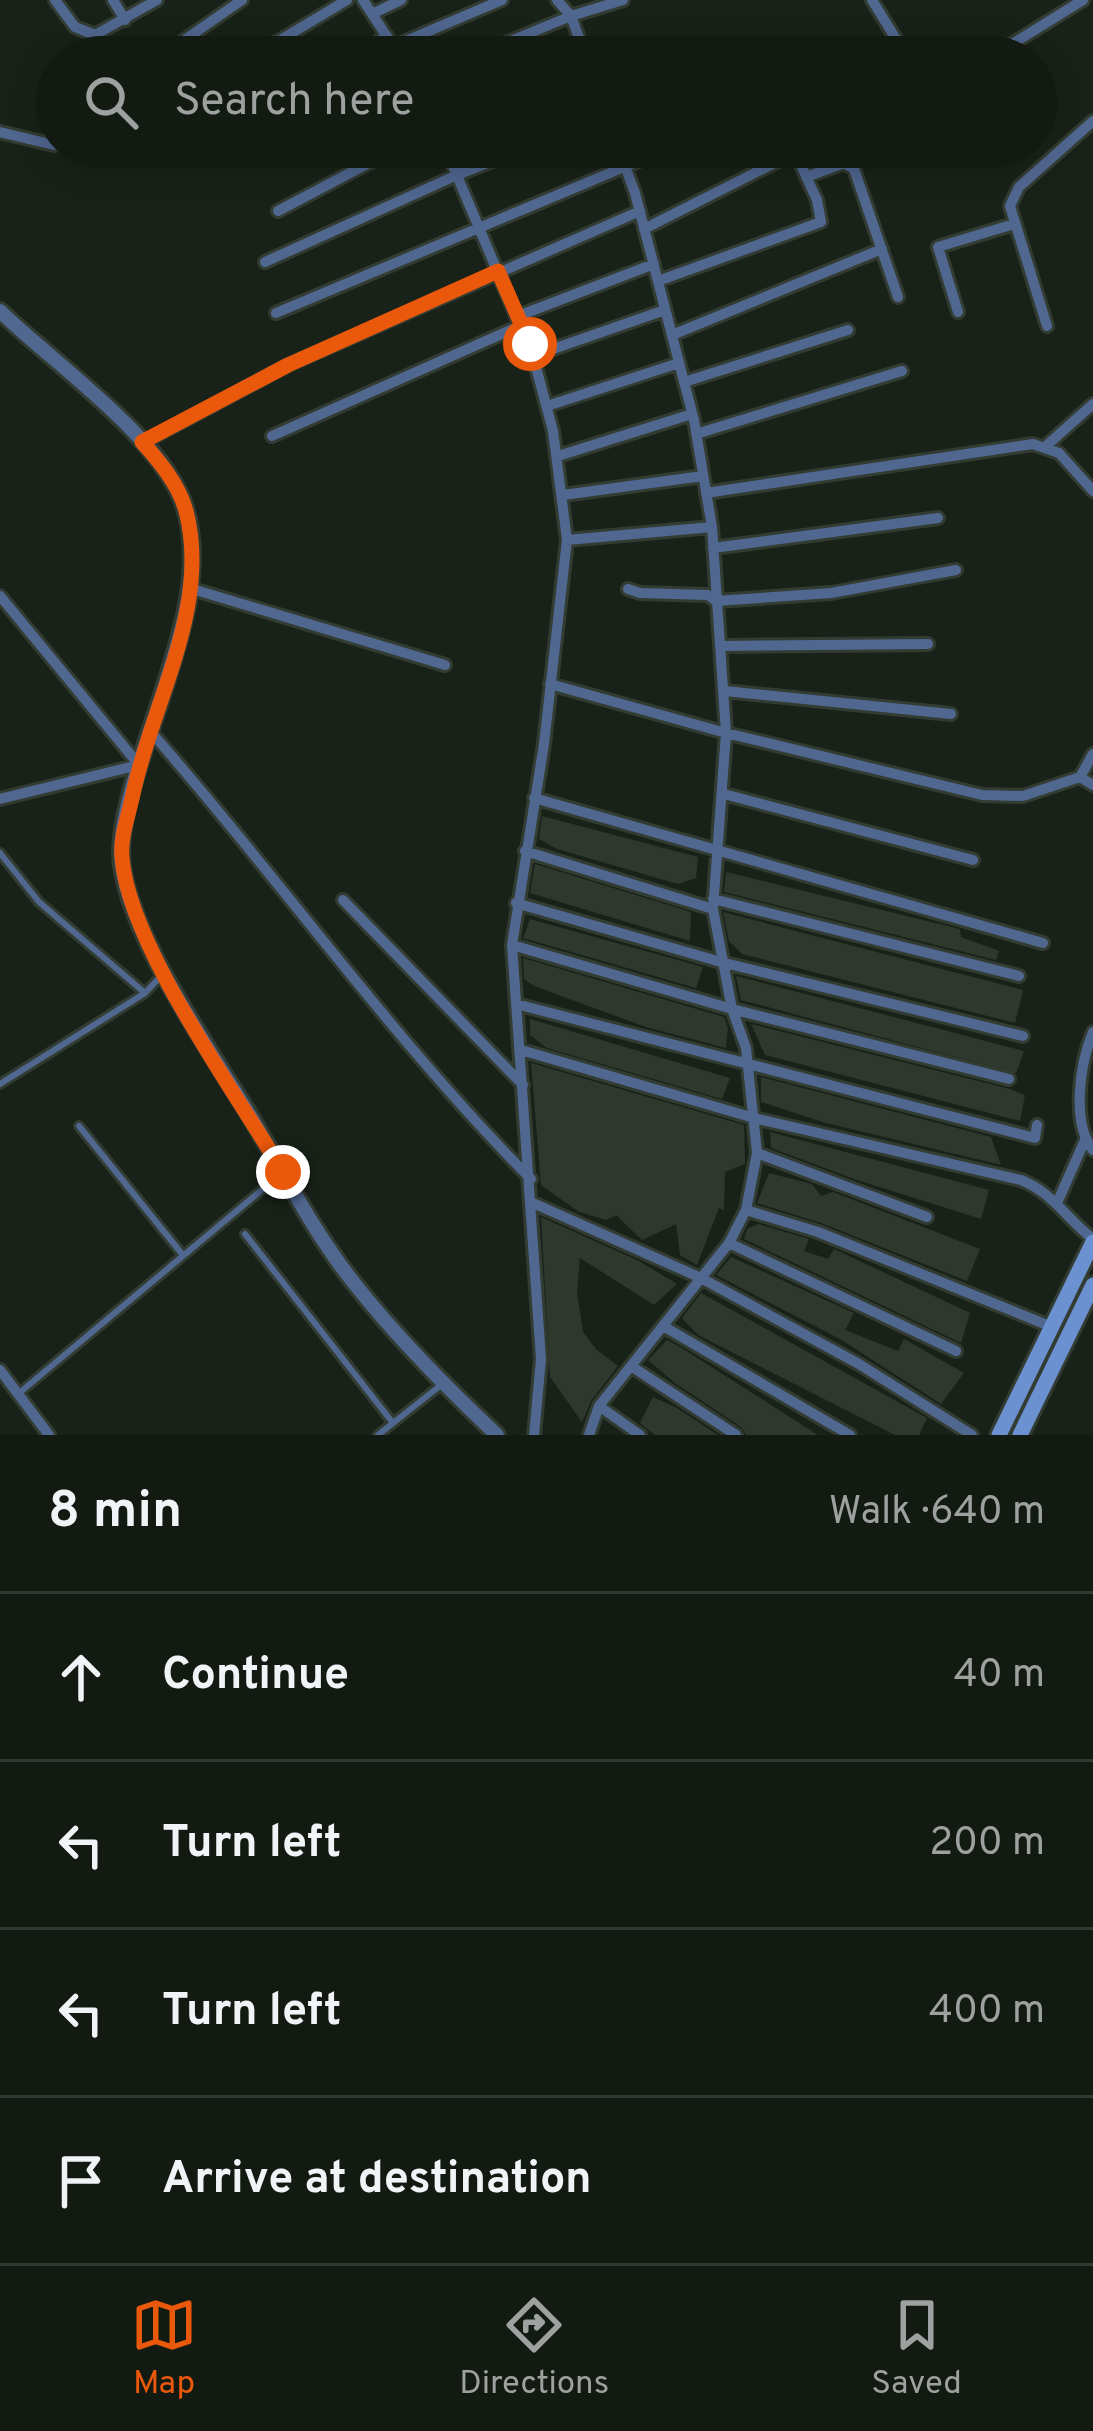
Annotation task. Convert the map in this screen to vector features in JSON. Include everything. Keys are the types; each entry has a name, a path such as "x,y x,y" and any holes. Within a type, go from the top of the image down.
{"main road":[{"path":"999,1435 1093,1241"},
{"path":"1020,1435 1093,1285"}],"street":[{"path":"55,0 86,34 105,32 158,0"},
{"path":"113,0 125,20"},
{"path":"190,36 242,0"},
{"path":"287,36 347,0"},
{"path":"363,0 387,36"},
{"path":"372,14 401,0"},
{"path":"419,36 502,0"},
{"path":"557,0 571,16 578,36"},
{"path":"523,36 623,0"},
{"path":"872,0 894,36"},
{"path":"1026,36 1085,0 1093,11"},
{"path":"1057,153 1093,121"},
{"path":"0,132 36,141"},
{"path":"278,211 359,168"},
{"path":"454,168 533,356 557,456 567,540 512,945 541,1359 534,1435"},
{"path":"265,262 475,168"},
{"path":"644,229 764,168"},
{"path":"658,281 817,225 822,216 804,168"},
{"path":"806,177 836,168"},
{"path":"851,168 898,297"},
{"path":"1040,168 1019,187 1010,206 1047,326"},
{"path":"276,313 626,169 692,414 712,527 726,733 713,904 747,1064 757,1153 746,1210 729,1243 599,1406 589,1435"},
{"path":"142,442 288,365 640,211"},
{"path":"958,312 938,247 1014,224"},
{"path":"672,335 882,249"},
{"path":"272,436 519,321 654,265"},
{"path":"533,356 665,310"},
{"path":"0,311 142,442 168,473 185,508 191,548 183,625 139,765 121,850 133,902 163,974 351,1280 442,1383 497,1435"},
{"path":"684,382 848,330"},
{"path":"547,406 679,363"},
{"path":"696,434 902,371"},
{"path":"1046,446 1093,404"},
{"path":"557,456 692,414"},
{"path":"1081,416 1093,427"},
{"path":"706,494 1018,444 1046,446 1071,464 1093,491"},
{"path":"563,495 703,476"},
{"path":"713,548 938,518"},
{"path":"567,540 712,527"},
{"path":"628,589 708,596 716,602 831,593 956,570"},
{"path":"189,588 445,665"},
{"path":"0,596 139,765"},
{"path":"722,646 928,644"},
{"path":"550,684 726,733 982,795 1037,793 1080,777 1093,754"},
{"path":"725,691 951,714"},
{"path":"151,732 427,1070 531,1179"},
{"path":"0,799 139,765"},
{"path":"1080,777 1093,785"},
{"path":"724,794 973,860"},
{"path":"534,798 1043,944"},
{"path":"525,851 713,904 1019,976"},
{"path":"343,900 524,1085"},
{"path":"516,903 722,962 1023,1036"},
{"path":"512,945 732,1010 1009,1079"},
{"path":"516,1004 1035,1138 1037,1125"},
{"path":"1057,1203 1089,1145 1081,1126 1084,1062 1093,1032"},
{"path":"521,1050 754,1118 1021,1180 1038,1186 1093,1241"},
{"path":"757,1153 927,1217"},
{"path":"533,1203 701,1278 859,1364 972,1435"},
{"path":"746,1210 818,1232 1052,1327"},
{"path":"729,1243 956,1351"},
{"path":"663,1326 850,1435"},
{"path":"631,1366 736,1435"},
{"path":"0,1370 49,1435"},
{"path":"599,1406 640,1435"}],"lane":[{"path":"0,853 56,918 145,993"},
{"path":"0,1084 145,993 163,974"},
{"path":"79,1126 182,1254"},
{"path":"18,1394 283,1172"},
{"path":"245,1234 393,1423"},
{"path":"378,1435 442,1383"}],"building":[{"path":"542,816 698,857 696,878 678,884 557,849 539,839"},
{"path":"535,864 691,912 690,941 530,893"},
{"path":"726,872 960,929 961,937 999,951 996,960 724,892"},
{"path":"723,912 1023,990 1015,1023 742,954 729,941"},
{"path":"530,919 703,967 696,988 523,938"},
{"path":"523,958 724,1017 726,1048 646,1027 534,986 524,979"},
{"path":"736,976 1024,1051 1016,1073 741,1000"},
{"path":"530,1019 730,1078 722,1099 547,1048 530,1035"},
{"path":"751,1024 1010,1089 1025,1095 1020,1121 765,1055"},
{"path":"531,1063 744,1125 745,1164 725,1172 724,1210 719,1208 697,1265 680,1255 676,1224 642,1240 616,1215 606,1220 579,1212 541,1185"},
{"path":"761,1077 991,1137 1001,1165 826,1123 761,1102"},
{"path":"770,1132 989,1190 981,1219 771,1148"},
{"path":"769,1173 812,1184 821,1196 833,1192 980,1249 967,1281 757,1203"},
{"path":"541,1217 639,1261 677,1284 654,1305 580,1258 577,1292 583,1332 618,1366 591,1401 582,1422 550,1377"},
{"path":"758,1224 809,1239 804,1251 828,1259 834,1249 970,1313 961,1343 744,1239 747,1229"},
{"path":"731,1257 854,1313 845,1330 898,1351 904,1339 964,1373 941,1404 840,1339 716,1275"},
{"path":"701,1293 927,1418 919,1435 895,1435 698,1335 682,1318"},
{"path":"667,1340 818,1435 746,1435 648,1360"},
{"path":"653,1397 718,1435 655,1435 640,1423"}],"route":[{"path":"283,1172 163,974 124,875 121,850 139,765 183,625 191,548 185,508 168,473 142,442 288,365 498,271 530,344"}]}
